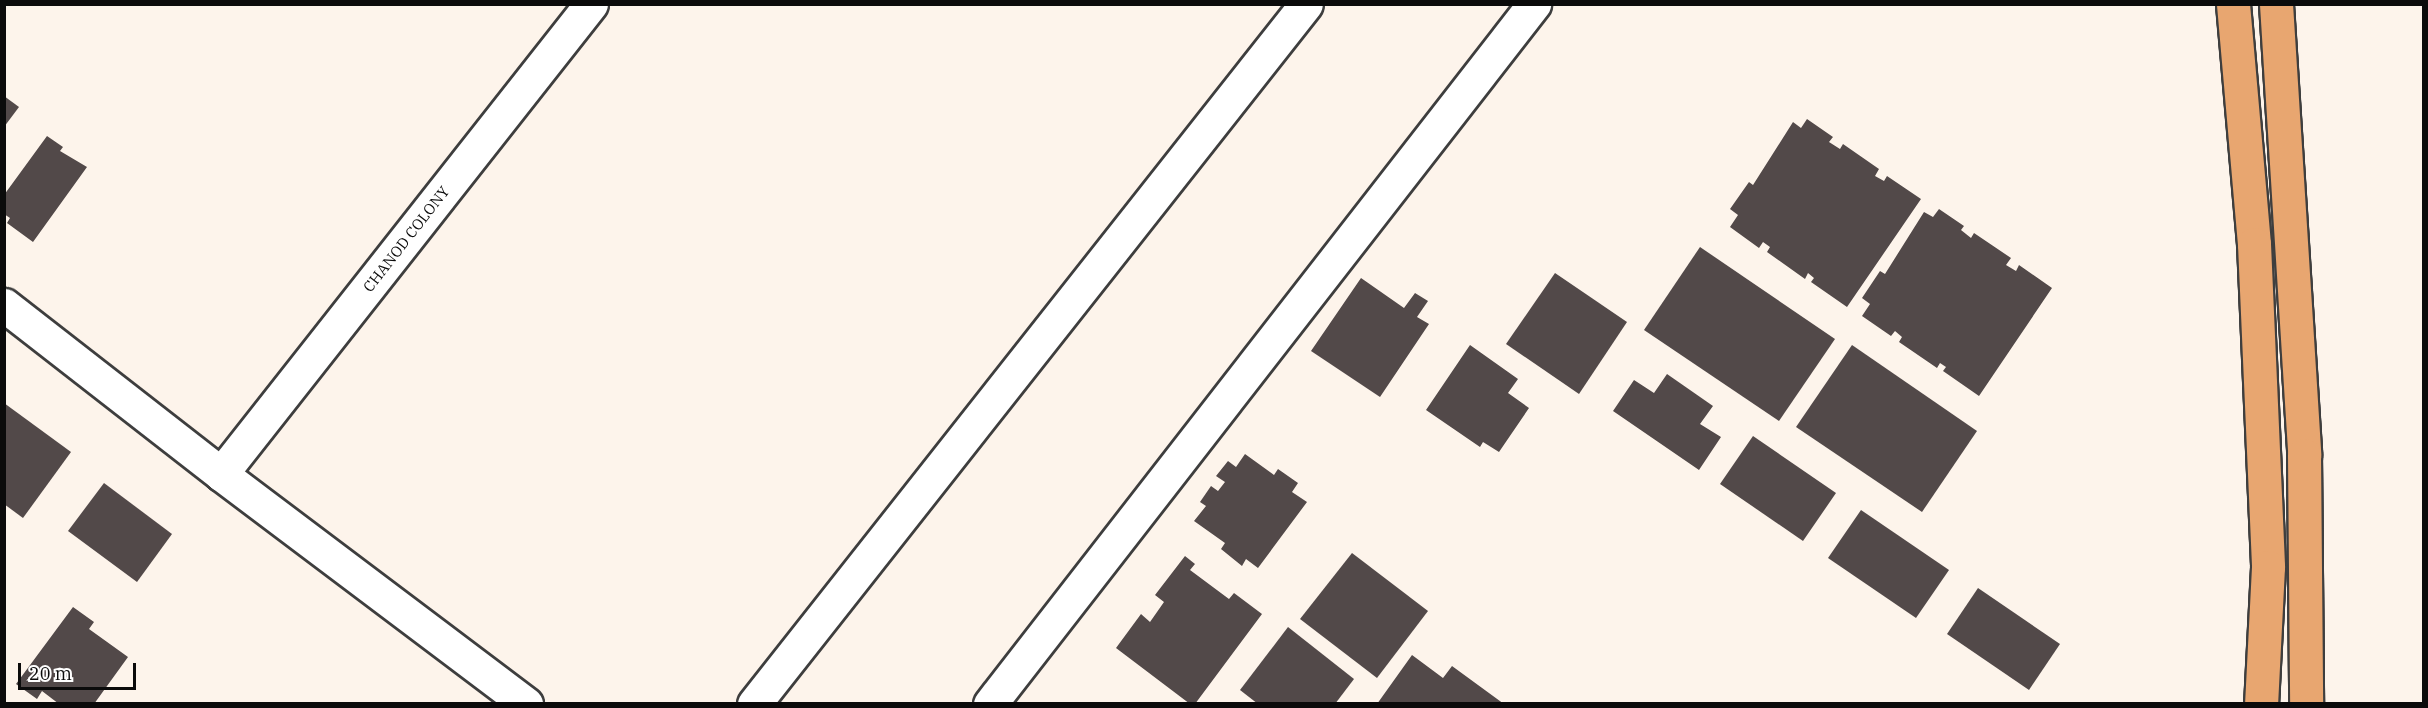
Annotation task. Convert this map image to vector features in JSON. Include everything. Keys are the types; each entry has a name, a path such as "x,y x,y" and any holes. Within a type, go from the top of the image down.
{"main road":[{"path":"2233,4 2254,244 2268,567 2261,704"},
{"path":"2276,4 2304,455 2306,704"}],"street":[{"name":"CHANOD COLONY","path":"221,474 591,4"},
{"path":"754,704 1306,4"},
{"path":"990,704 1530,6"},
{"path":"4,305 221,474 526,704"}],"building":[{"path":"4,96 19,107 4,127"},
{"path":"1807,119 1833,137 1829,142 1840,149 1843,144 1879,169 1875,176 1884,181 1887,176 1921,199 1847,307 1811,282 1814,278 1808,273 1805,279 1767,252 1770,247 1763,242 1759,248 1730,227 1738,215 1730,209 1749,182 1753,185 1793,122 1801,128"},
{"path":"47,136 63,147 60,151 87,167 33,242 7,223 10,218 4,214 4,195"},
{"path":"1939,209 1964,226 1961,230 1971,238 1974,233 2011,258 2006,265 2016,271 2019,265 2052,288 1979,396 1943,371 1946,367 1940,363 1937,368 1899,342 1902,337 1895,331 1891,336 1862,316 1870,304 1862,298 1880,271 1885,274 1924,212 1933,217"},
{"path":"1700,247 1835,339 1779,421 1644,330"},
{"path":"1555,273 1627,322 1579,394 1506,344"},
{"path":"1361,278 1404,308 1415,293 1428,301 1417,317 1429,324 1380,397 1311,351"},
{"path":"1470,345 1518,379 1508,393 1529,408 1499,452 1483,442 1480,447 1426,410"},
{"path":"1852,345 1977,431 1922,512 1796,427"},
{"path":"1667,374 1713,406 1700,424 1721,437 1699,470 1613,411 1634,380 1654,393"},
{"path":"4,403 71,452 23,518 4,504"},
{"path":"1753,436 1836,493 1803,541 1720,484"},
{"path":"1245,454 1274,475 1278,469 1298,483 1292,492 1307,502 1258,568 1246,559 1242,566 1221,549 1225,543 1194,521 1206,506 1200,502 1211,486 1218,491 1225,482 1216,476 1228,461 1236,467"},
{"path":"104,483 172,534 137,582 68,531"},
{"path":"1861,510 1949,570 1916,618 1828,558"},
{"path":"1352,553 1428,611 1377,678 1300,619"},
{"path":"1185,556 1195,564 1190,570 1229,599 1234,593 1262,614 1195,704 1190,704 1116,648 1141,614 1150,622 1164,602 1155,595"},
{"path":"1978,588 2060,644 2029,690 1947,634"},
{"path":"73,607 94,622 89,629 128,657 94,704 59,704 42,691 37,699 16,684"},
{"path":"1288,627 1354,679 1335,704 1258,704 1240,690"},
{"path":"1412,655 1443,678 1452,666 1504,704 1377,704"}]}
